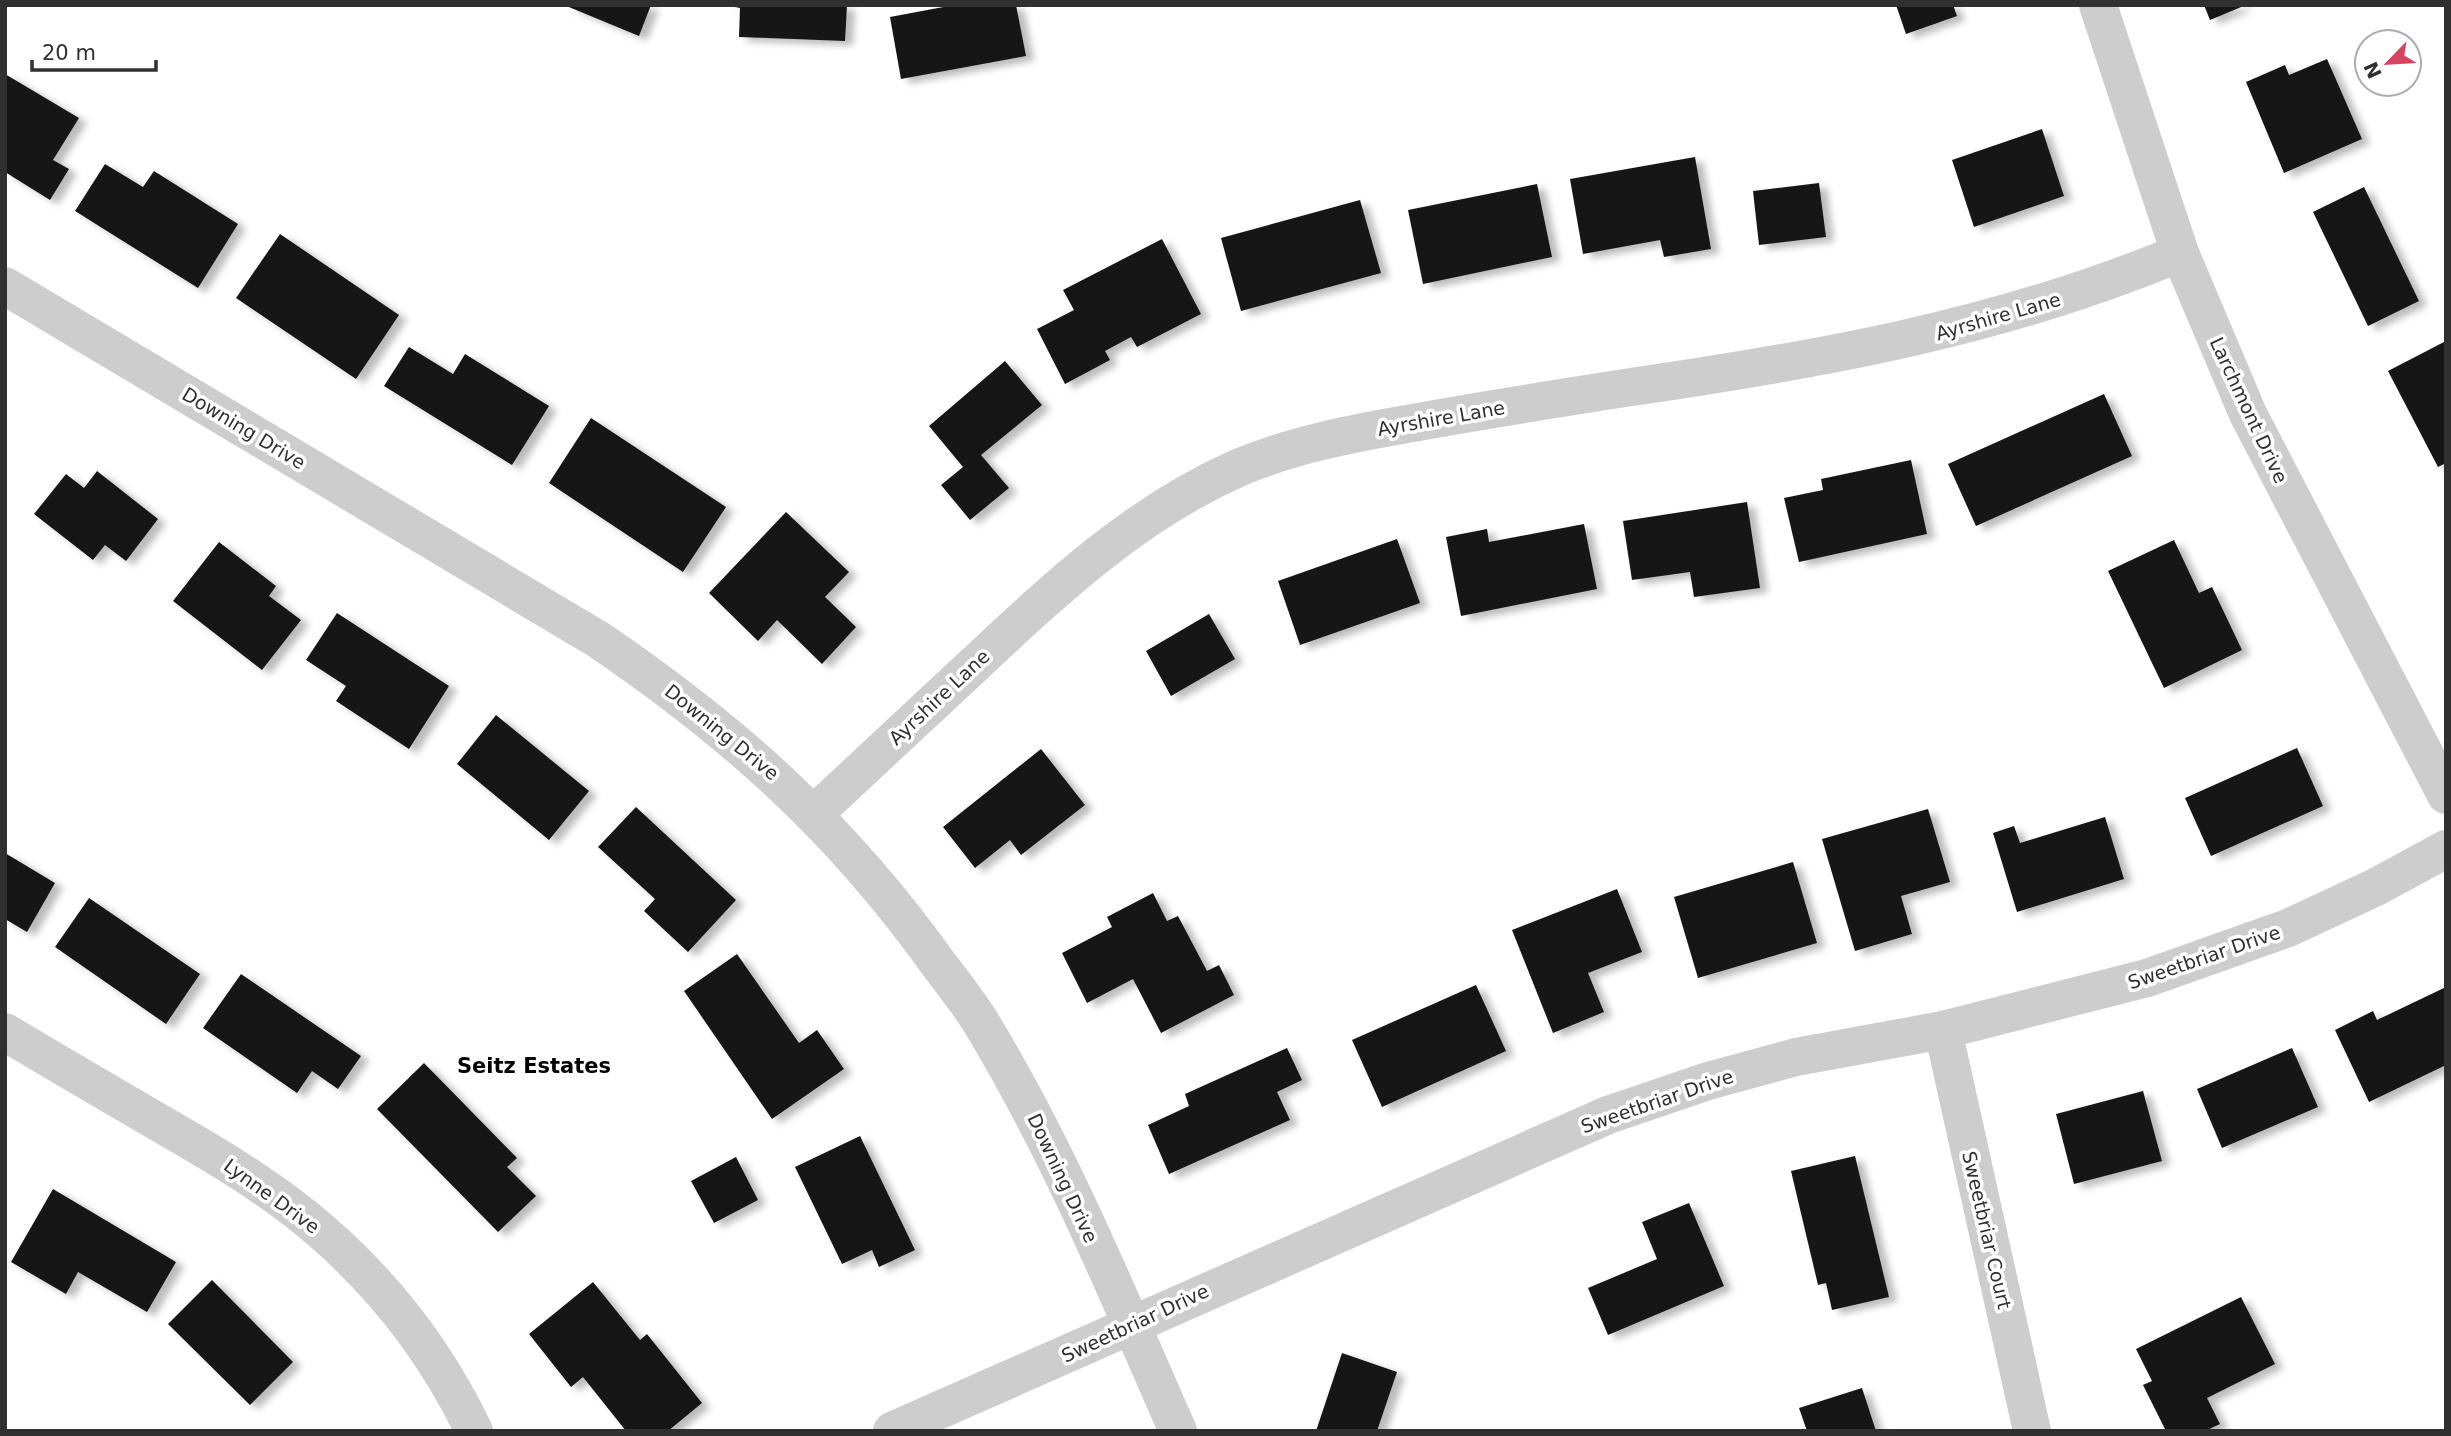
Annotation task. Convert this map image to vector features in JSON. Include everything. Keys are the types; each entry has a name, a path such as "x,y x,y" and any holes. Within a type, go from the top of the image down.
{"street":[{"name":"Larchmont Drive","path":"2098,5 2180,253 2248,414 2446,795"},
{"name":"Ayrshire Lane","path":"814,814 1071,574 1155,513 1240,467 1336,437 1489,408 1774,366 1923,337 2014,313 2105,284 2180,253"},
{"name":"Downing Drive","path":"5,286 598,640 673,691 736,741 814,814 899,908 984,1027 1060,1165 1178,1431"},
{"name":"Sweetbriar Drive","path":"892,1431 1608,1115 1708,1081 1796,1057 1943,1030 2071,999 2220,954 2288,928 2376,887 2446,849"},
{"name":"Sweetbriar Court","path":"1943,1030 2032,1431"},
{"name":"Lynne Drive","path":"5,1032 217,1157 321,1230 395,1305 424,1342 451,1384 474,1431"}],"building":[{"path":"564,5 651,5 639,36"},
{"path":"725,5 847,5 845,41 739,37 740,8"},
{"path":"954,5 1016,5 1026,56 901,79 890,17"},
{"path":"1896,5 1953,5 1957,16 1906,34"},
{"path":"2204,5 2246,5 2210,20"},
{"path":"2327,59 2362,139 2284,173 2246,82 2285,65 2289,75"},
{"path":"5,74 79,118 53,160 69,169 50,200 5,172"},
{"path":"2042,129 2064,196 1974,227 1952,160"},
{"path":"1695,157 1711,249 1664,257 1660,240 1583,254 1570,179"},
{"path":"105,164 143,187 154,171 238,224 198,288 75,211"},
{"path":"1819,183 1826,237 1759,245 1753,191"},
{"path":"1537,184 1552,257 1423,284 1408,210"},
{"path":"2364,187 2419,301 2368,326 2313,212"},
{"path":"1360,200 1381,273 1241,311 1221,238"},
{"path":"280,234 399,315 356,379 236,298"},
{"path":"1162,239 1201,314 1137,347 1131,337 1105,351 1110,360 1065,384 1037,329 1074,310 1063,290"},
{"path":"2444,342 2446,463 2438,467 2388,371"},
{"path":"409,347 453,374 465,354 549,406 512,465 384,386"},
{"path":"1005,361 1042,405 981,455 1009,488 970,520 941,485 963,467 929,426"},
{"path":"2104,394 2132,456 1976,526 1948,464"},
{"path":"591,418 726,507 683,572 549,483"},
{"path":"1911,460 1927,534 1799,562 1784,498 1823,490 1821,479"},
{"path":"97,471 158,519 126,561 105,545 93,560 34,514 66,474 84,488"},
{"path":"1747,502 1760,588 1694,597 1690,572 1632,580 1623,521"},
{"path":"786,512 849,572 825,597 856,627 822,664 777,620 758,641 709,593"},
{"path":"1584,524 1597,589 1461,616 1446,537 1487,529 1489,542"},
{"path":"1397,539 1420,603 1300,645 1278,581"},
{"path":"2174,540 2199,593 2212,587 2242,650 2164,688 2108,571"},
{"path":"219,542 276,586 269,596 301,620 262,670 173,601"},
{"path":"337,613 449,686 409,749 336,701 346,686 306,660"},
{"path":"1209,614 1235,659 1171,696 1146,651"},
{"path":"496,715 589,791 549,840 457,764"},
{"path":"2297,748 2323,806 2211,856 2185,798"},
{"path":"1041,749 1085,805 1021,855 1010,840 975,868 943,827"},
{"path":"636,807 736,900 688,952 644,911 655,899 598,847"},
{"path":"1928,809 1950,882 1901,896 1912,934 1855,951 1822,839"},
{"path":"2105,817 2124,879 2017,912 1993,833 2014,826 2020,843"},
{"path":"5,853 55,883 27,932 5,919"},
{"path":"1793,862 1817,943 1698,978 1674,897"},
{"path":"1617,889 1642,952 1588,973 1604,1012 1553,1033 1512,930"},
{"path":"1153,893 1167,921 1178,916 1207,971 1219,965 1234,995 1161,1033 1133,979 1087,1003 1062,953 1112,927 1107,917"},
{"path":"89,898 200,974 166,1024 55,947"},
{"path":"737,954 799,1043 817,1030 844,1069 772,1119 684,991"},
{"path":"241,974 361,1056 338,1089 312,1071 297,1093 203,1028"},
{"path":"1476,985 1506,1051 1382,1107 1352,1040"},
{"path":"2446,987 2446,1065 2369,1102 2335,1030 2373,1011 2377,1020"},
{"path":"1287,1048 1302,1080 1277,1092 1290,1120 1169,1174 1148,1125 1189,1106 1185,1094"},
{"path":"2292,1048 2318,1107 2222,1148 2197,1089"},
{"path":"424,1063 517,1158 507,1167 536,1196 498,1232 377,1109"},
{"path":"2143,1091 2162,1161 2074,1184 2056,1114"},
{"path":"860,1136 915,1250 879,1267 872,1250 842,1264 795,1167"},
{"path":"1855,1156 1889,1297 1832,1310 1826,1283 1818,1285 1791,1171"},
{"path":"736,1157 758,1200 714,1223 691,1181"},
{"path":"53,1189 176,1262 147,1312 78,1272 66,1294 11,1262"},
{"path":"1689,1203 1724,1286 1608,1335 1588,1288 1657,1259 1642,1222"},
{"path":"212,1280 293,1362 250,1405 168,1324"},
{"path":"593,1282 640,1340 647,1334 702,1403 668,1431 626,1431 583,1377 571,1387 529,1334"},
{"path":"2241,1297 2275,1364 2207,1398 2220,1424 2205,1431 2166,1431 2143,1385 2152,1381 2136,1349"},
{"path":"1342,1353 1397,1372 1377,1431 1316,1431"},
{"path":"1862,1388 1876,1431 1807,1431 1799,1408"}],"district":[{"name":"Seitz Estates","path":"534,1066"}]}
